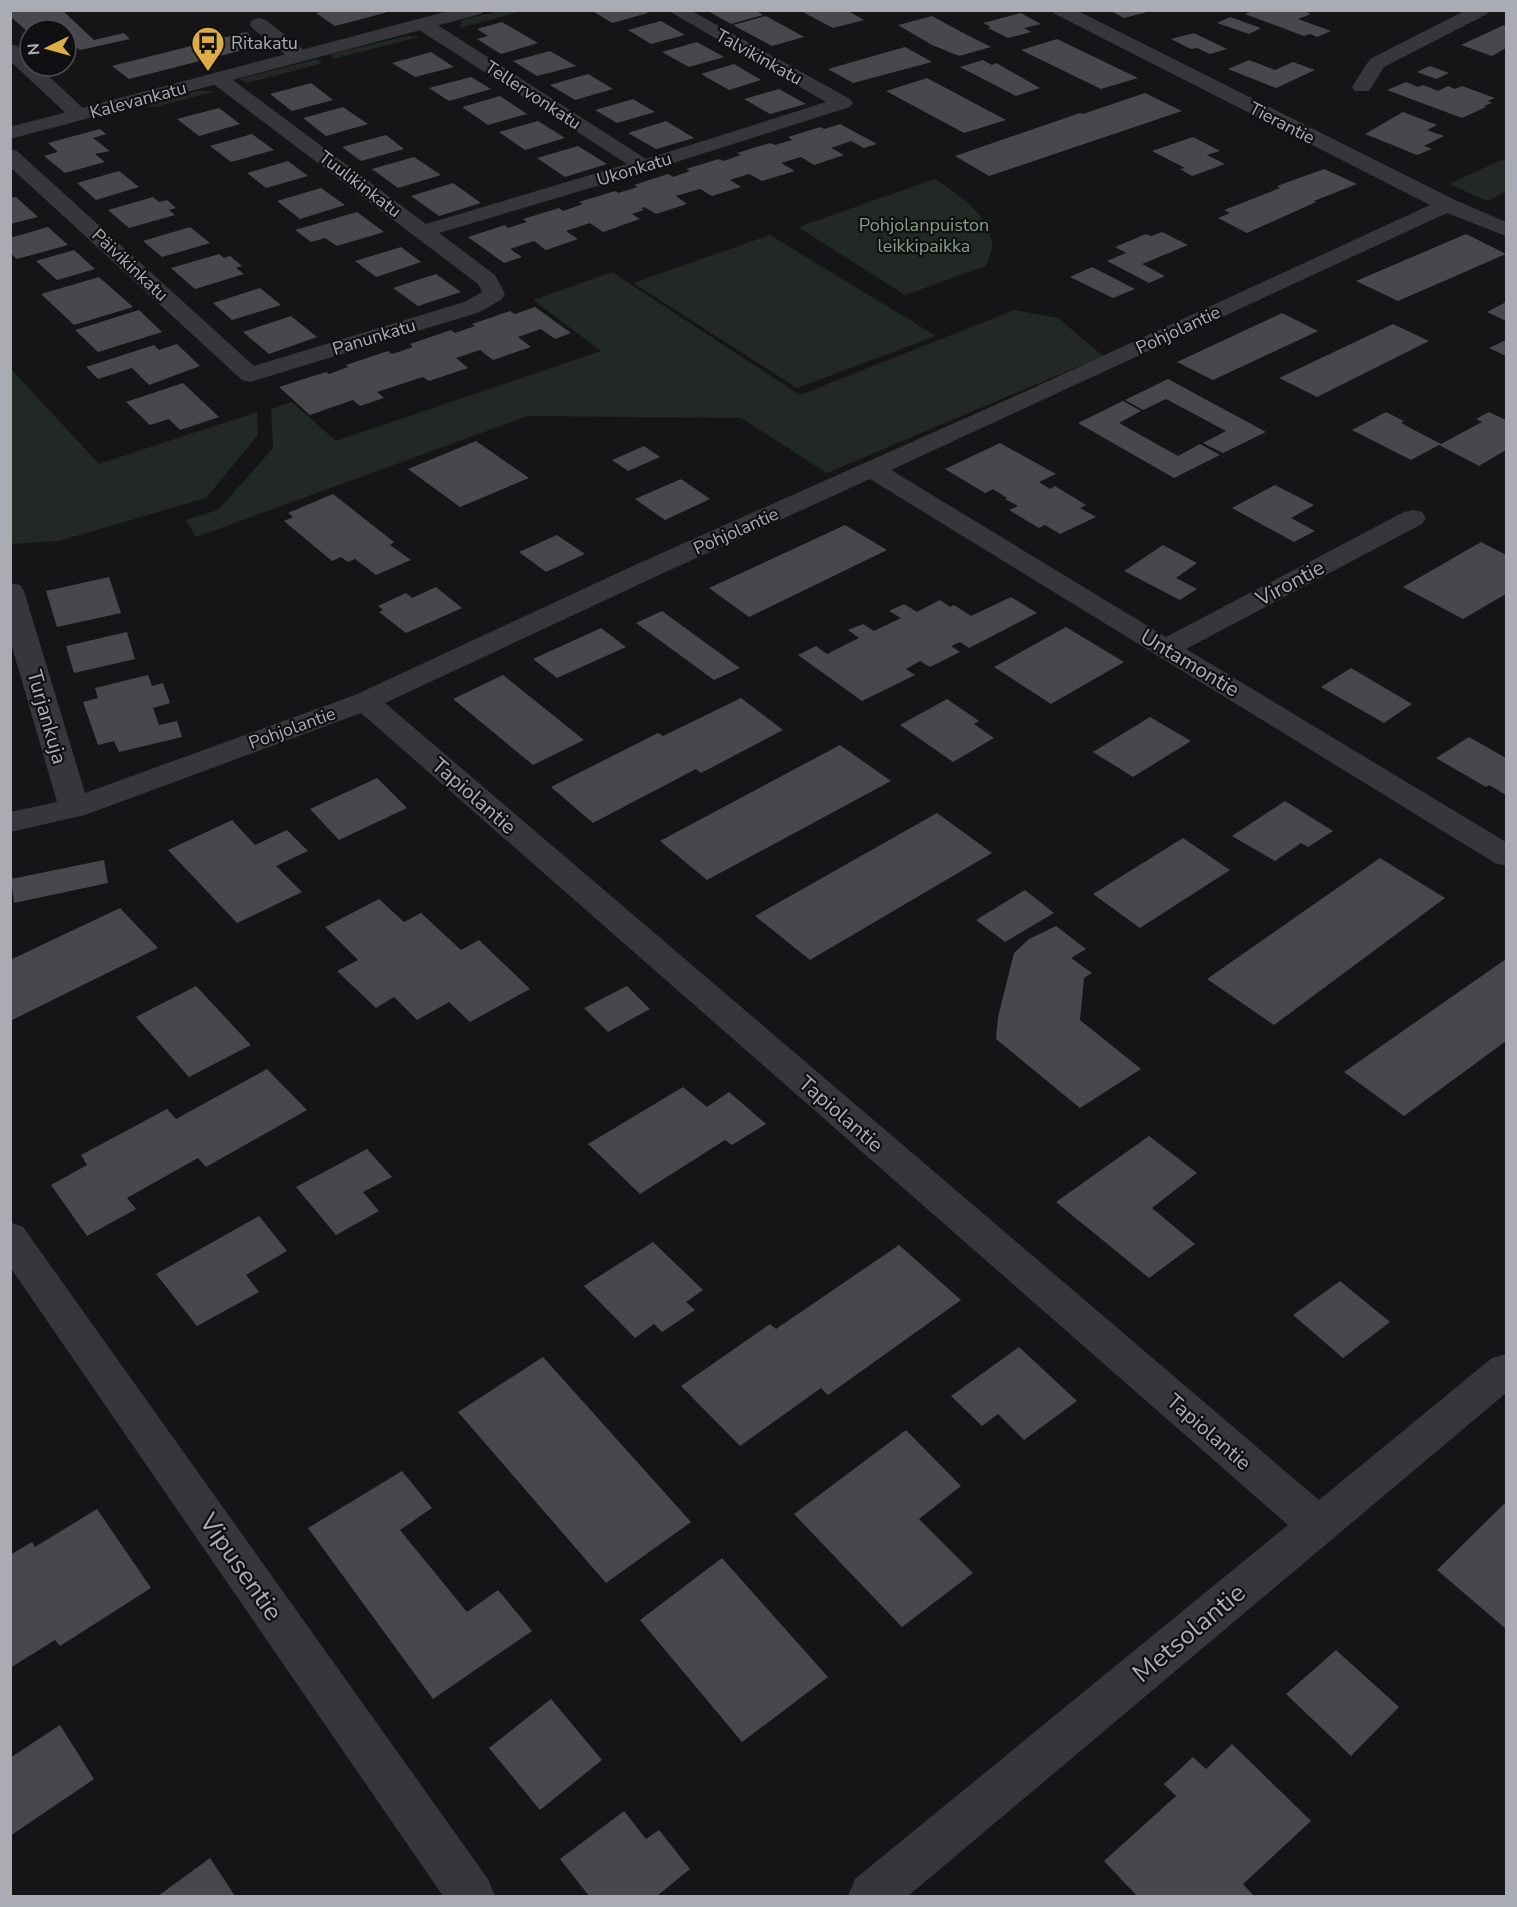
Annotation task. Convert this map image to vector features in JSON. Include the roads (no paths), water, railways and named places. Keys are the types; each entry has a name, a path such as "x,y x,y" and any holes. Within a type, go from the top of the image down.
{"street":[{"name":"Kalevankatu","path":"10,132 79,116 475,10"},
{"name":"Talvikinkatu","path":"676,10 843,103"},
{"name":"Tierantie","path":"1061,10 1447,205 1506,230"},
{"path":"1362,87 1377,63 1481,10"},
{"path":"259,24 299,56"},
{"name":"Tellervonkatu","path":"423,24 644,166"},
{"path":"10,51 79,116"},
{"name":"Tuulikinkatu","path":"219,79 487,280 494,294"},
{"name":"Ukonkatu","path":"424,231 644,166 843,103"},
{"name":"Päivikinkatu","path":"10,155 250,375"},
{"name":"Pohjolantie","path":"10,822 74,808 365,701 1447,205"},
{"name":"Panunkatu","path":"250,375 472,307 494,294"},
{"name":"Untamontie","path":"873,470 1506,856"},
{"name":"Virontie","path":"1166,648 1413,519"},
{"name":"Turjankuja","path":"10,591 74,808"},
{"name":"Tapiolantie","path":"365,701 1319,1526"},
{"name":"Vipusentie","path":"10,1238 471,1896"},
{"name":"Metsolantie","path":"872,1896 1506,1370"}],"place":[{"name":"Ritakatu","path":"208,72"}],"park label":[{"name":"Pohjolanpuiston leikkipaikka","path":"924,235"}]}
